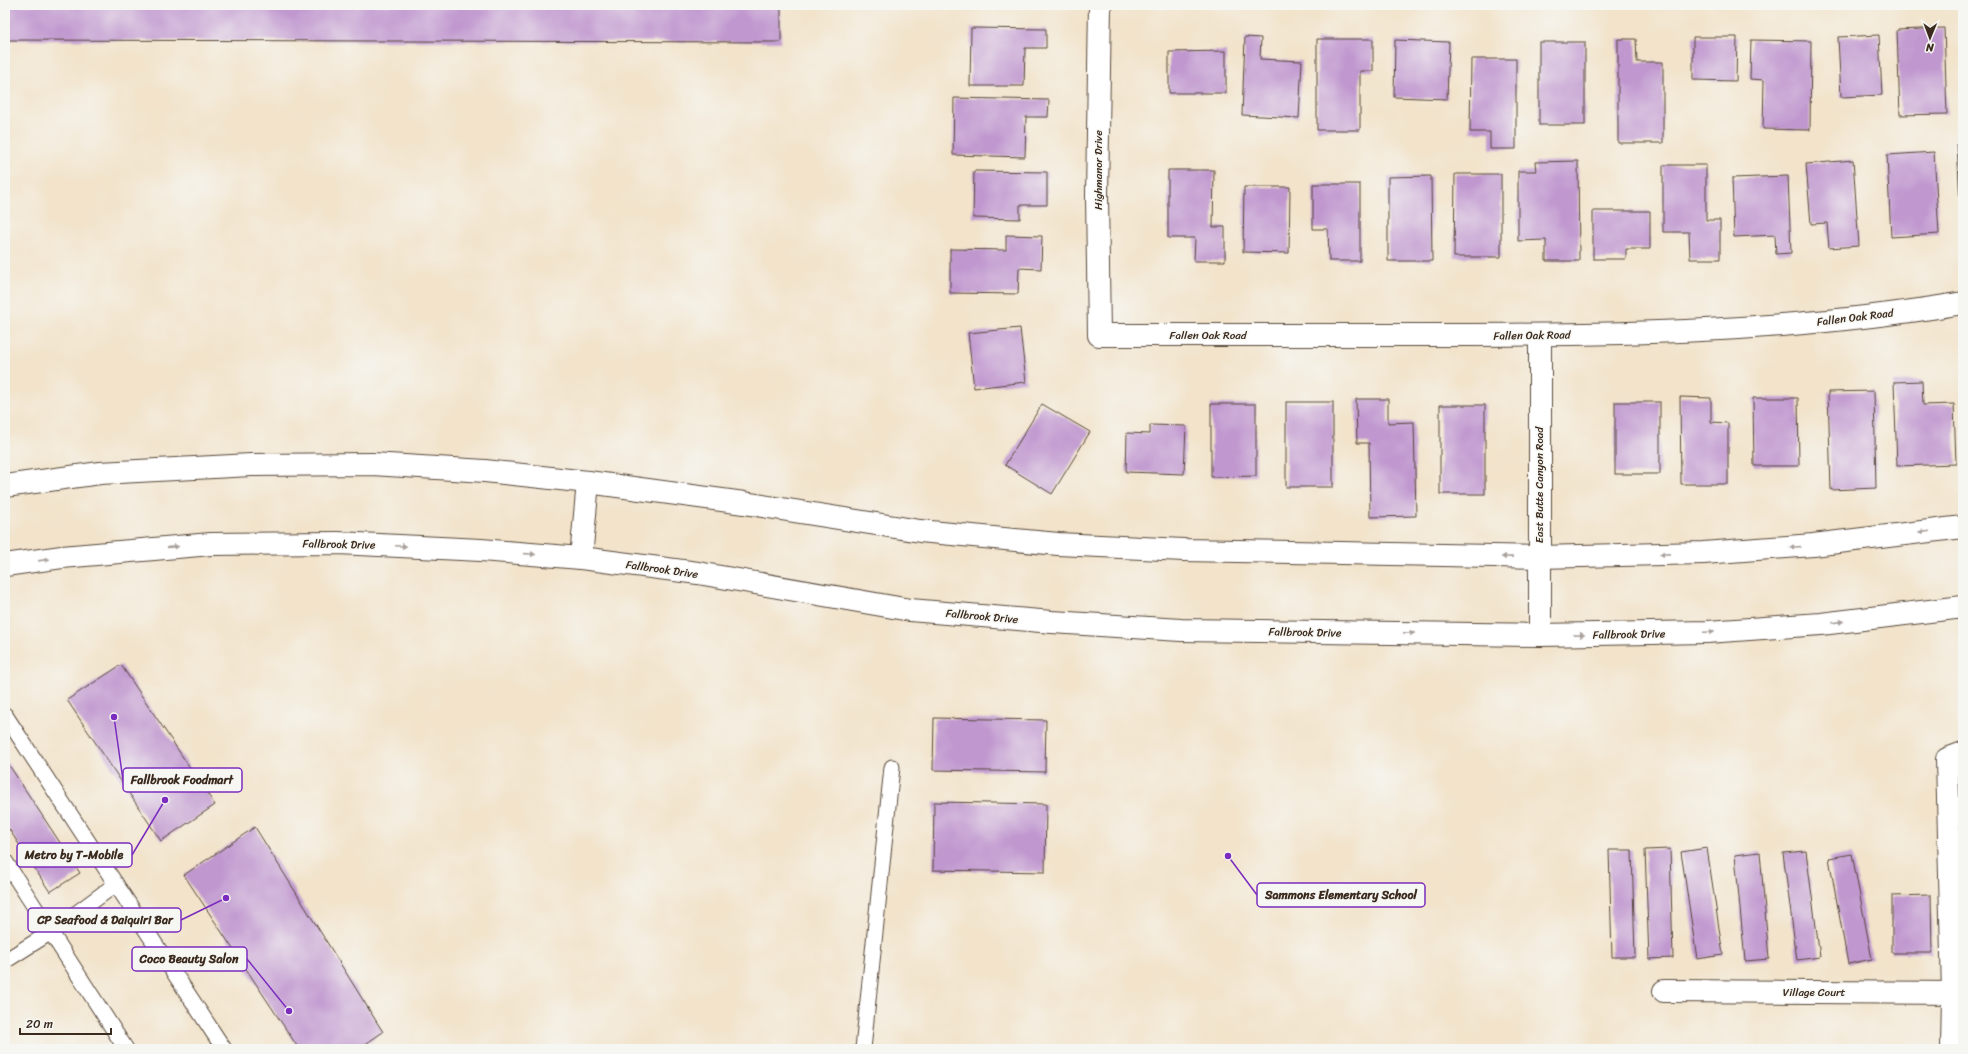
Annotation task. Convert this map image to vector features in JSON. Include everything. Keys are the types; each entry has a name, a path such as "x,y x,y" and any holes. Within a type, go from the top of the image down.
{"main road":[{"name":"Highmanor Drive","path":"1099,335 1097,196 1100,5"},
{"name":"Fallen Oak Road","path":"1099,335 1540,335 1721,329 1805,323 1963,303"},
{"name":"East Butte Canyon Road","path":"1540,335 1540,636"},
{"path":"5,486 108,472 251,465 364,464 485,471 588,482 744,503 920,531 1058,544 1184,550 1539,557 1703,553 1813,545 1963,527"},
{"path":"581,558 588,482"},
{"name":"Fallbrook Drive","path":"5,565 62,557 211,544 338,543 481,550 581,558 698,573 910,610 1052,622 1180,630 1540,636 1714,632 1821,624 1963,607"},
{"path":"1952,1049 1958,993 1946,759 1963,753"},
{"name":"Village Court","path":"1664,991 1958,993"}],"lane":[{"path":"5,715 224,1049"},
{"path":"863,1049 892,767"},
{"path":"5,861 126,1049"},
{"path":"5,961 51,932 116,884"}],"building":[{"path":"5,5 781,5 781,42 5,40"},
{"path":"971,28 1046,29 1046,48 1025,48 1024,86 970,86"},
{"path":"1944,28 1947,114 1900,115 1897,30"},
{"path":"1879,35 1882,95 1841,97 1838,37"},
{"path":"1245,37 1261,38 1260,59 1302,61 1299,118 1242,115"},
{"path":"1693,37 1737,37 1736,81 1693,80"},
{"path":"1317,39 1373,39 1373,71 1360,71 1360,130 1317,130"},
{"path":"1618,39 1636,39 1637,62 1663,62 1663,143 1618,143"},
{"path":"1395,40 1449,42 1447,99 1394,97"},
{"path":"1751,40 1811,41 1810,130 1763,129 1764,80 1750,79"},
{"path":"1539,42 1585,42 1585,125 1539,125"},
{"path":"1226,51 1226,93 1169,93 1169,52"},
{"path":"1471,59 1516,59 1516,149 1490,149 1490,132 1470,132"},
{"path":"954,98 1049,100 1048,117 1026,117 1025,157 953,155"},
{"path":"1963,143 1963,204 1960,204 1957,144"},
{"path":"1934,152 1939,234 1891,237 1887,155"},
{"path":"1853,160 1859,246 1829,248 1827,223 1811,224 1806,164"},
{"path":"1578,161 1579,261 1546,261 1546,240 1518,241 1518,171 1536,171 1535,162"},
{"path":"1663,165 1706,165 1706,220 1720,220 1720,259 1690,259 1689,232 1663,232"},
{"path":"1168,170 1214,170 1213,227 1225,227 1225,261 1194,261 1195,238 1168,238"},
{"path":"974,171 1047,172 1047,205 1020,205 1020,219 973,218"},
{"path":"1455,174 1501,174 1501,257 1454,257"},
{"path":"1431,176 1432,261 1388,261 1388,177"},
{"path":"1788,176 1791,253 1776,254 1775,235 1734,237 1732,178"},
{"path":"1313,184 1360,184 1360,261 1329,261 1328,229 1313,229"},
{"path":"1244,187 1290,187 1289,253 1243,252"},
{"path":"1593,211 1650,211 1650,249 1626,249 1626,259 1593,259"},
{"path":"1006,235 1042,236 1041,269 1019,268 1018,294 950,293 950,249 1006,250"},
{"path":"1020,328 1026,382 974,388 968,333"},
{"path":"1922,381 1923,405 1954,404 1956,464 1897,466 1894,382"},
{"path":"1874,391 1876,488 1831,490 1828,392"},
{"path":"1680,397 1711,398 1711,422 1728,423 1728,484 1681,484"},
{"path":"1753,398 1798,398 1799,466 1754,466"},
{"path":"1356,399 1388,399 1388,423 1414,422 1416,516 1370,517 1369,443 1357,443"},
{"path":"1286,402 1333,402 1333,487 1286,487"},
{"path":"1615,402 1660,402 1660,474 1615,474"},
{"path":"1042,404 1090,432 1052,494 1005,465"},
{"path":"1211,404 1256,404 1256,476 1211,477"},
{"path":"1440,405 1485,405 1485,494 1440,494"},
{"path":"1150,425 1186,426 1184,474 1126,472 1127,433 1150,434"},
{"path":"121,665 215,805 161,841 67,700"},
{"path":"934,718 1046,720 1045,772 933,770"},
{"path":"5,759 80,873 50,892 5,823"},
{"path":"934,802 1046,804 1045,872 933,870"},
{"path":"255,827 383,1032 358,1049 299,1049 184,875"},
{"path":"1707,848 1723,955 1697,959 1681,852"},
{"path":"1670,849 1673,958 1649,959 1645,850"},
{"path":"1609,850 1632,850 1635,957 1612,957"},
{"path":"1806,851 1820,957 1797,960 1783,853"},
{"path":"1760,852 1769,959 1745,961 1735,855"},
{"path":"1852,854 1872,959 1848,964 1829,858"},
{"path":"1931,895 1932,953 1892,953 1892,896"}],"place":[{"name":"Fallbrook Foodmart","path":"114,717"},
{"name":"Metro by T-Mobile","path":"165,800"},
{"name":"Sammons Elementary School","path":"1228,856"},
{"name":"CP Seafood & Daiquiri Bar","path":"226,898"},
{"name":"Coco Beauty Salon","path":"289,1011"}]}
